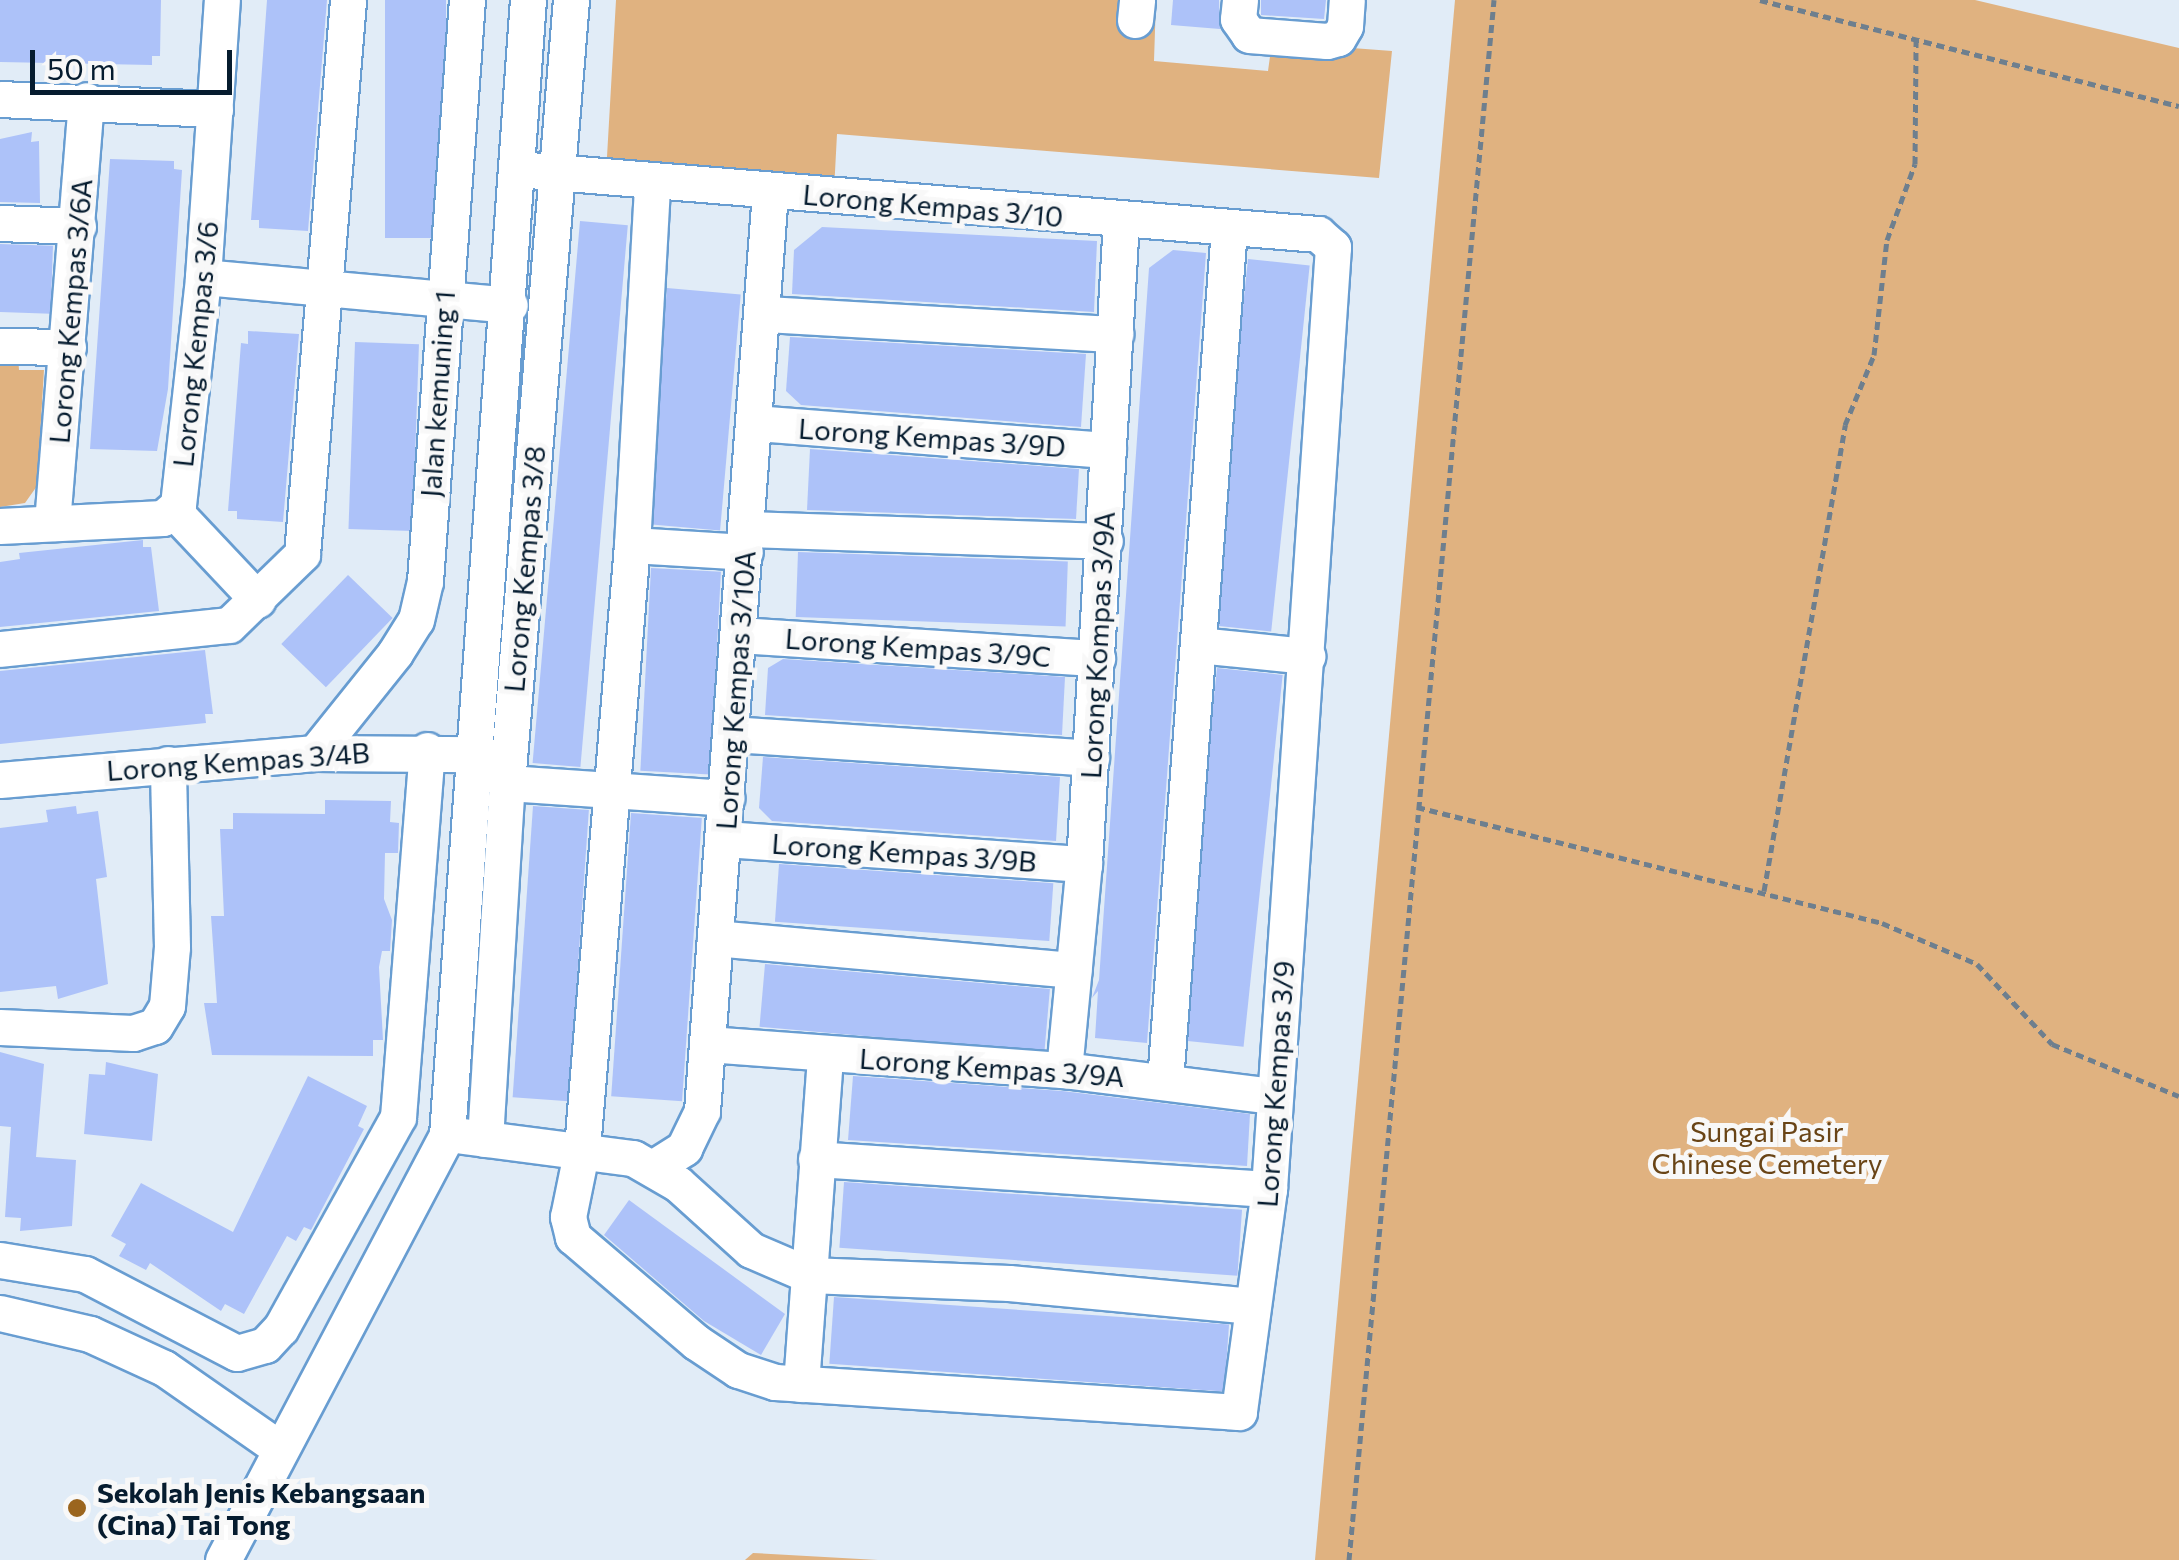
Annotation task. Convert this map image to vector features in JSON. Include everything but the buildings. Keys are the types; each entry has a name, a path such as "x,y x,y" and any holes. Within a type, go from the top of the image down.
{"street":[{"name":"Lorong Kempas 3/6","path":"174,512 204,277 222,0"},
{"path":"0,649 214,629 258,600 290,569 306,536 348,0"},
{"name":"Jalan kemuning 1","path":"315,753 416,620 425,581 467,0"},
{"path":"222,1560 447,1135 510,305 528,0"},
{"name":"Lorong Kempas 3/8","path":"486,1138 507,782 571,0"},
{"path":"1240,0 1238,19 1250,35 1338,38 1346,13"},
{"path":"0,99 215,109"},
{"name":"Lorong Kempas 3/6A","path":"52,523 86,100"},
{"name":"Lorong Kempas 3/10","path":"517,169 652,183 1318,234 1338,257"},
{"name":"Lorong Kempas 3/9","path":"652,183 632,545 582,1148 568,1217 586,1254 738,1370 801,1384 1224,1416 1239,1412 1269,1189 1338,257"},
{"name":"Lorong Kempas 3/10A","path":"666,1176 693,1135 702,1112 766,314 770,192"},
{"name":"Lorong Kompas 3/9A","path":"1064,1070 1084,864 1121,220"},
{"path":"0,224 78,226"},
{"path":"1164,1081 1229,228"},
{"path":"204,277 510,305"},
{"path":"766,314 1115,334"},
{"path":"0,346 68,347"},
{"name":"Lorong Kempas 3/9D","path":"756,424 1108,450"},
{"path":"0,526 163,518 174,512 258,600"},
{"path":"632,545 746,540 1105,541"},
{"name":"Lorong Kempas 3/9C","path":"739,636 1097,658"},
{"path":"1198,645 1307,656"},
{"path":"732,734 1091,758"},
{"path":"0,1260 85,1274 237,1353 265,1346 282,1328 398,1117 428,750"},
{"name":"Lorong Kempas 3/4B","path":"0,780 315,753 428,750 477,754"},
{"path":"0,1027 133,1034 155,1026 167,1006 172,947 168,764"},
{"path":"507,782 726,798"},
{"name":"Lorong Kempas 3/9B","path":"724,839 1084,864"},
{"path":"715,938 1074,970"},
{"name":"Lorong Kempas 3/9A","path":"708,1044 1064,1070 1274,1096"},
{"path":"801,1384 826,1055"},
{"path":"447,1135 582,1148 666,1176 751,1250 808,1275 1028,1285 1252,1306"},
{"path":"816,1159 1269,1189"},
{"path":"0,1313 90,1334 164,1368 280,1449"}],"path":[{"path":"1349,1560 1494,0"},
{"path":"1760,0 2179,106"},
{"path":"1764,891 1845,425 1874,355 1882,260 1914,164 1920,120 1916,41"},
{"path":"1417,807 1764,891 1944,947 1977,964 2052,1044 2179,1096"}],"green space":[{"path":"616,0 1156,0 1154,61 1268,71 1272,42 1392,51 1379,178 837,134 834,191 606,174"},
{"name":"Sungai Pasir Chinese Cemetery","path":"1455,0 1975,0 2179,48 2179,1560 1315,1560"},
{"path":"0,356 18,356 19,370 44,370 37,486 25,503 0,507"},
{"path":"753,1553 878,1560 745,1560"}],"place":[{"name":"Sekolah Jenis Kebangsaan (Cina) Tai Tong","path":"77,1508"}]}
